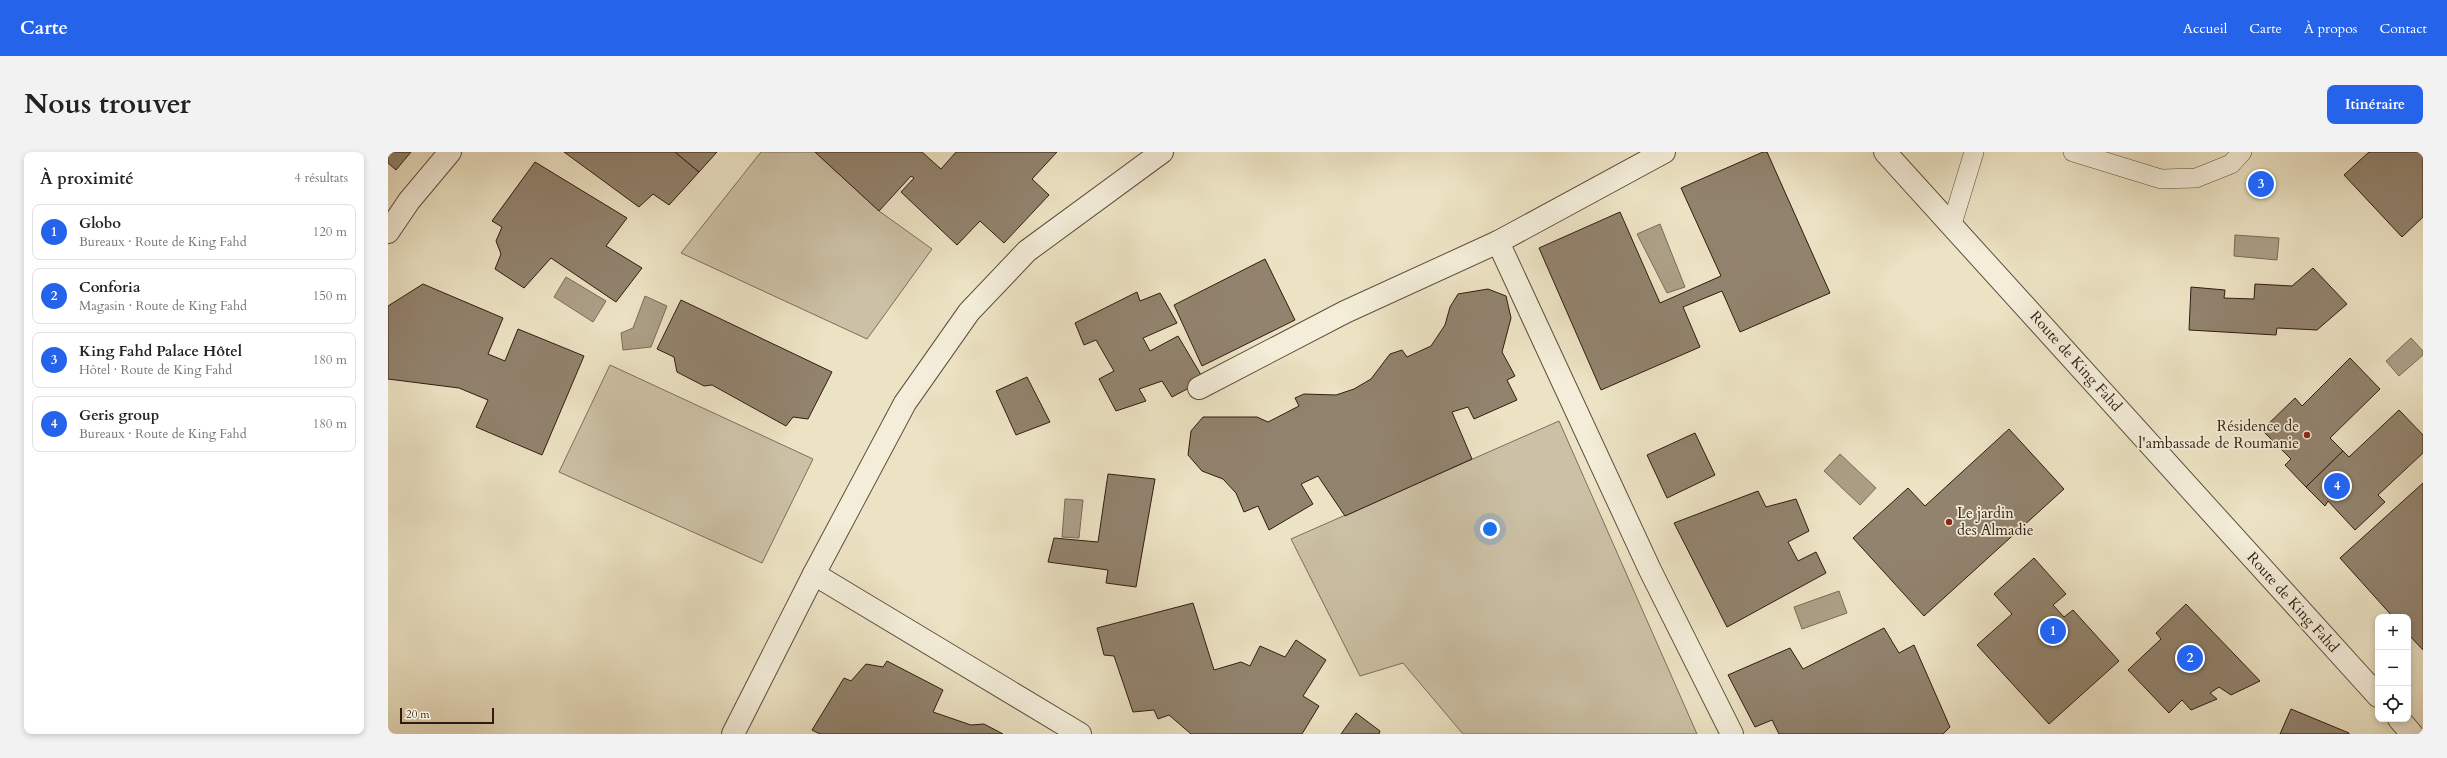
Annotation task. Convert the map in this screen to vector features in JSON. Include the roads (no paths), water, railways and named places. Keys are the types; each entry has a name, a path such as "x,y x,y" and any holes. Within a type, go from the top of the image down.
{"street":[{"path":"388,232 409,201 450,152"},
{"path":"733,734 814,574 905,403 969,312 1027,251 1162,152"},
{"path":"1199,388 1345,312 1498,242 1664,152"},
{"name":"Route de King Fahd","path":"1885,152 1952,224 2375,693"},
{"path":"1498,242 1650,570 1732,734"},
{"path":"814,574 1080,734"},
{"path":"2402,722 2412,734"}],"lane":[{"path":"1952,224 1974,152"},
{"path":"2073,152 2161,179 2196,178 2231,164 2242,152"}],"place":[{"name":"King Fahd Palace Hôtel","path":"2261,184"},
{"name":"Résidence de l'ambassade de Roumanie","path":"2307,435"},
{"name":"Geris group","path":"2337,486"},
{"name":"Le jardin des Almadie","path":"1949,522"},
{"name":"Globo","path":"2053,631"},
{"name":"Conforia","path":"2190,658"}]}
